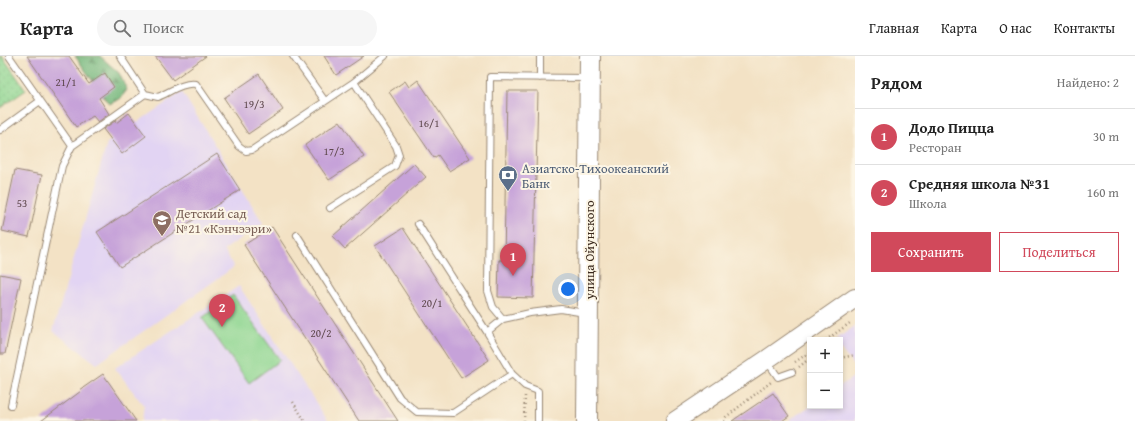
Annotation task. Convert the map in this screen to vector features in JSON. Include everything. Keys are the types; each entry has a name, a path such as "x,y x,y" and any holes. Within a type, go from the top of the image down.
{"main road":[{"name":"улица Ойунского","path":"587,421 590,56"}],"street":[{"path":"675,421 855,298"}],"lane":[{"path":"9,56 72,146"},
{"path":"120,56 145,94 158,97 190,83 196,84 239,146 246,151 252,150 325,102 354,82 385,56"},
{"path":"293,56 325,102"},
{"path":"540,56 540,78"},
{"path":"503,319 493,307 488,291 490,77 590,78"},
{"path":"330,208 395,166 399,155 396,146 354,82"},
{"path":"11,405 62,166 72,146 145,94"},
{"path":"0,130 40,101"},
{"path":"418,224 512,374 525,386 538,391 538,421"},
{"path":"297,234 400,398 417,412 453,413 512,374"},
{"path":"487,332 503,319 530,313 561,309 588,313"},
{"path":"766,360 778,377 792,372"}],"path":[{"path":"830,337 855,319"},
{"path":"724,421 726,417 778,377 788,367 807,354"},
{"path":"843,357 855,355"},
{"path":"524,421 525,386"},
{"path":"293,402 305,421"}],"shaded area":[{"name":"Детский сад №21 «Кэнчээри»","path":"182,92 263,223 224,250 234,267 97,364 53,331 107,143"},
{"path":"239,286 328,421 142,421 144,406 115,368"},
{"path":"855,326 855,368 843,352 843,337 839,337"},
{"path":"855,376 855,421 788,421 807,408 843,409 843,384"}],"green space":[{"path":"0,56 2,56 26,90 0,108"},
{"path":"75,56 100,56 119,73 127,90 120,99 109,104"},
{"path":"233,295 280,360 249,383 202,318"}],"building":[{"path":"27,56 69,56 89,84 105,73 114,87 99,98 109,114 98,122 93,116 76,127"},
{"path":"155,56 206,56 173,80"},
{"path":"324,56 364,56 336,75"},
{"path":"259,74 283,110 248,134 224,98"},
{"path":"418,80 470,158 449,171 438,155 434,158 389,92 405,81 409,87"},
{"path":"507,91 538,91 533,298 498,297 499,260 504,260"},
{"path":"129,113 146,136 122,154 103,129 115,121 116,123"},
{"path":"340,121 364,157 329,180 305,145"},
{"path":"217,154 240,190 120,267 97,232"},
{"path":"414,164 426,177 345,249 333,236"},
{"path":"15,170 42,175 29,237 2,231"},
{"path":"272,227 398,421 359,421 244,245"},
{"path":"403,228 489,360 461,378 375,246"},
{"path":"0,274 21,278 5,354 0,354"},
{"path":"103,374 136,421 41,421 81,391 80,390"},
{"path":"773,393 789,416 782,421 732,421"}],"place":[{"name":"Азиатско-Тихоокеанский Банк","path":"508,192"},
{"name":"Детский сад №21 «Кэнчээри»","path":"162,237"},
{"name":"Додо Пицца","path":"513,276"},
{"name":"Средняя школа №31","path":"222,327"}]}
